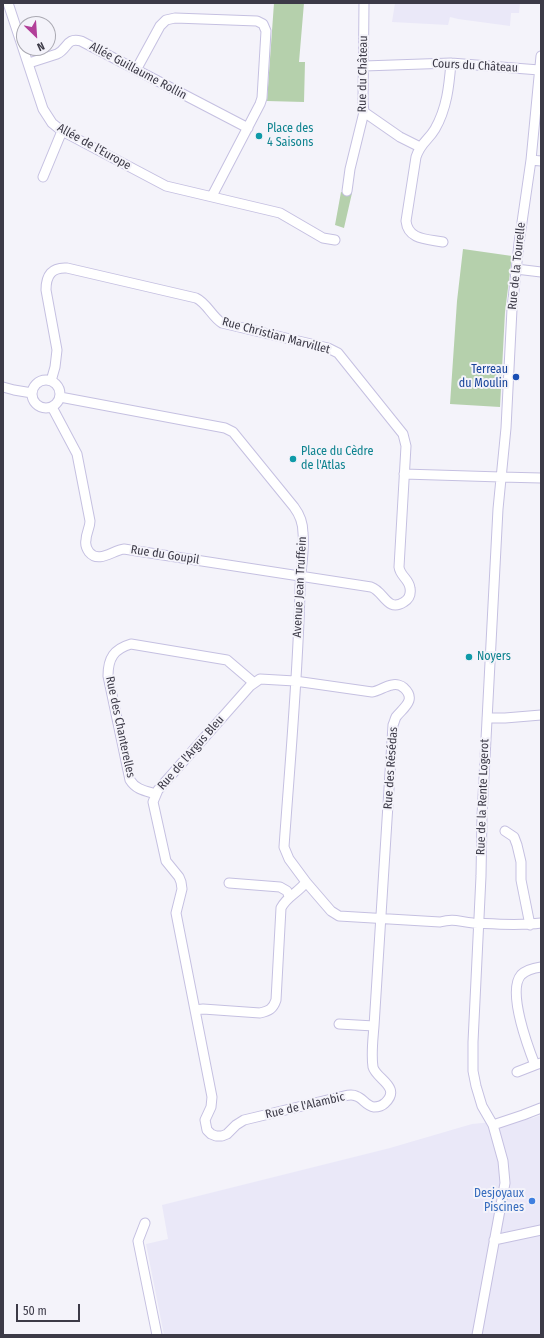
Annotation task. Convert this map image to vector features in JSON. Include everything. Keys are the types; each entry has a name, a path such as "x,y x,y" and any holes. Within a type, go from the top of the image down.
{"street":[{"name":"Rue du Château","path":"347,191 350,169 364,112 364,3"},
{"name":"Allée de l'Europe","path":"7,4 29,63 43,109 52,123 62,131 166,186 280,212 322,238 336,240"},
{"path":"136,70 160,26 166,20 175,18 257,21 263,24 266,31 262,98 212,196"},
{"name":"Allée Guillaume Rollin","path":"29,63 61,52 70,41 81,41 248,128"},
{"name":"Rue de la Tourelle","path":"501,478 506,428 512,309 531,160 541,56"},
{"name":"Cours du Château","path":"364,66 451,63 539,70"},
{"path":"443,242 418,237 411,234 407,228 406,221 414,167 420,147 434,131 443,110 449,88 451,63"},
{"path":"364,112 400,137 420,147"},
{"path":"43,177 62,131"},
{"path":"531,160 541,161"},
{"name":"Rue Christian Marvillet","path":"51,381 58,350 46,284 47,279 54,270 67,268 196,298 203,302 217,320 222,323 328,348 338,353 402,434 406,446 404,474"},
{"path":"516,269 541,272"},
{"path":"42,381 51,381 58,388 60,397 52,407 46,409 38,406 32,399 32,393 34,386 38,383 42,381"},
{"path":"3,387 32,393"},
{"name":"Avenue Jean Truffein","path":"60,397 225,428 233,432 246,446 298,513 303,526 304,535 300,577 299,621 284,846 289,859 306,882"},
{"name":"Rue du Goupil","path":"52,407 77,454 90,521 90,527 86,539 88,551 93,555 102,557 119,549 124,549 371,587 377,590 390,604 399,604 407,600 410,587 400,572 399,567 404,474"},
{"path":"404,474 541,478"},
{"name":"Rue de la Rente Logerot","path":"477,1335 505,1183 503,1161 492,1125 486,1115 476,1086 472,1059 479,923 482,816 498,509 501,478"},
{"name":"Rue des Chanterelles","path":"156,794 135,787 130,780 108,676 109,664 113,655 124,646 131,644 227,660 254,683"},
{"path":"254,683 260,679 295,680"},
{"name":"Rue des Résédas","path":"295,680 372,692 378,692 393,685 404,688 407,692 409,699 408,705 396,717 393,726 381,919"},
{"name":"Rue de l'Argus Bleu","path":"195,1010 176,913 182,889 181,882 179,877 166,861 153,802 158,790 163,784 254,683"},
{"path":"487,718 518,718 541,715"},
{"path":"505,831 514,838 517,845 521,862 521,880 530,925"},
{"path":"195,1010 203,1009 260,1013 268,1011 274,1007 276,1000 281,908 284,902 290,896 301,890 306,882 331,911 339,916 440,922 451,919 479,923 530,925 541,923"},
{"path":"229,883 280,887 287,891 290,896"},
{"name":"Rue de l'Alambic","path":"195,1010 212,1097 211,1107 205,1120 205,1125 211,1134 222,1136 227,1134 236,1125 244,1120 344,1096 355,1095 374,1107 383,1105 388,1100 390,1090 387,1082 378,1076 374,1068 374,1026 381,919"},
{"path":"517,1072 538,1064 520,1022 517,986 522,974 534,968 541,967"},
{"path":"339,1024 374,1026"},
{"path":"492,1125 541,1108"},
{"path":"145,1223 138,1241 157,1335"},
{"path":"494,1240 541,1230"}],"shaded area":[{"path":"395,3 520,3 519,13 511,13 510,26 450,17 448,25 392,22"},
{"path":"541,1115 541,1335 164,1335 146,1244 168,1239 162,1205 390,1148 472,1124 533,1118"}],"green space":[{"path":"274,3 304,3 299,62 305,62 304,102 267,101"},
{"path":"341,192 352,193 344,228 335,225"},
{"path":"463,249 512,256 505,312 500,407 450,404 457,301"}],"place":[{"name":"Place des 4 Saisons","path":"259,136"},
{"name":"Terreau du Moulin","path":"516,377"},
{"name":"Place du Cèdre de l'Atlas","path":"293,459"},
{"name":"Noyers","path":"469,657"},
{"name":"Desjoyaux Piscines","path":"532,1201"}]}
